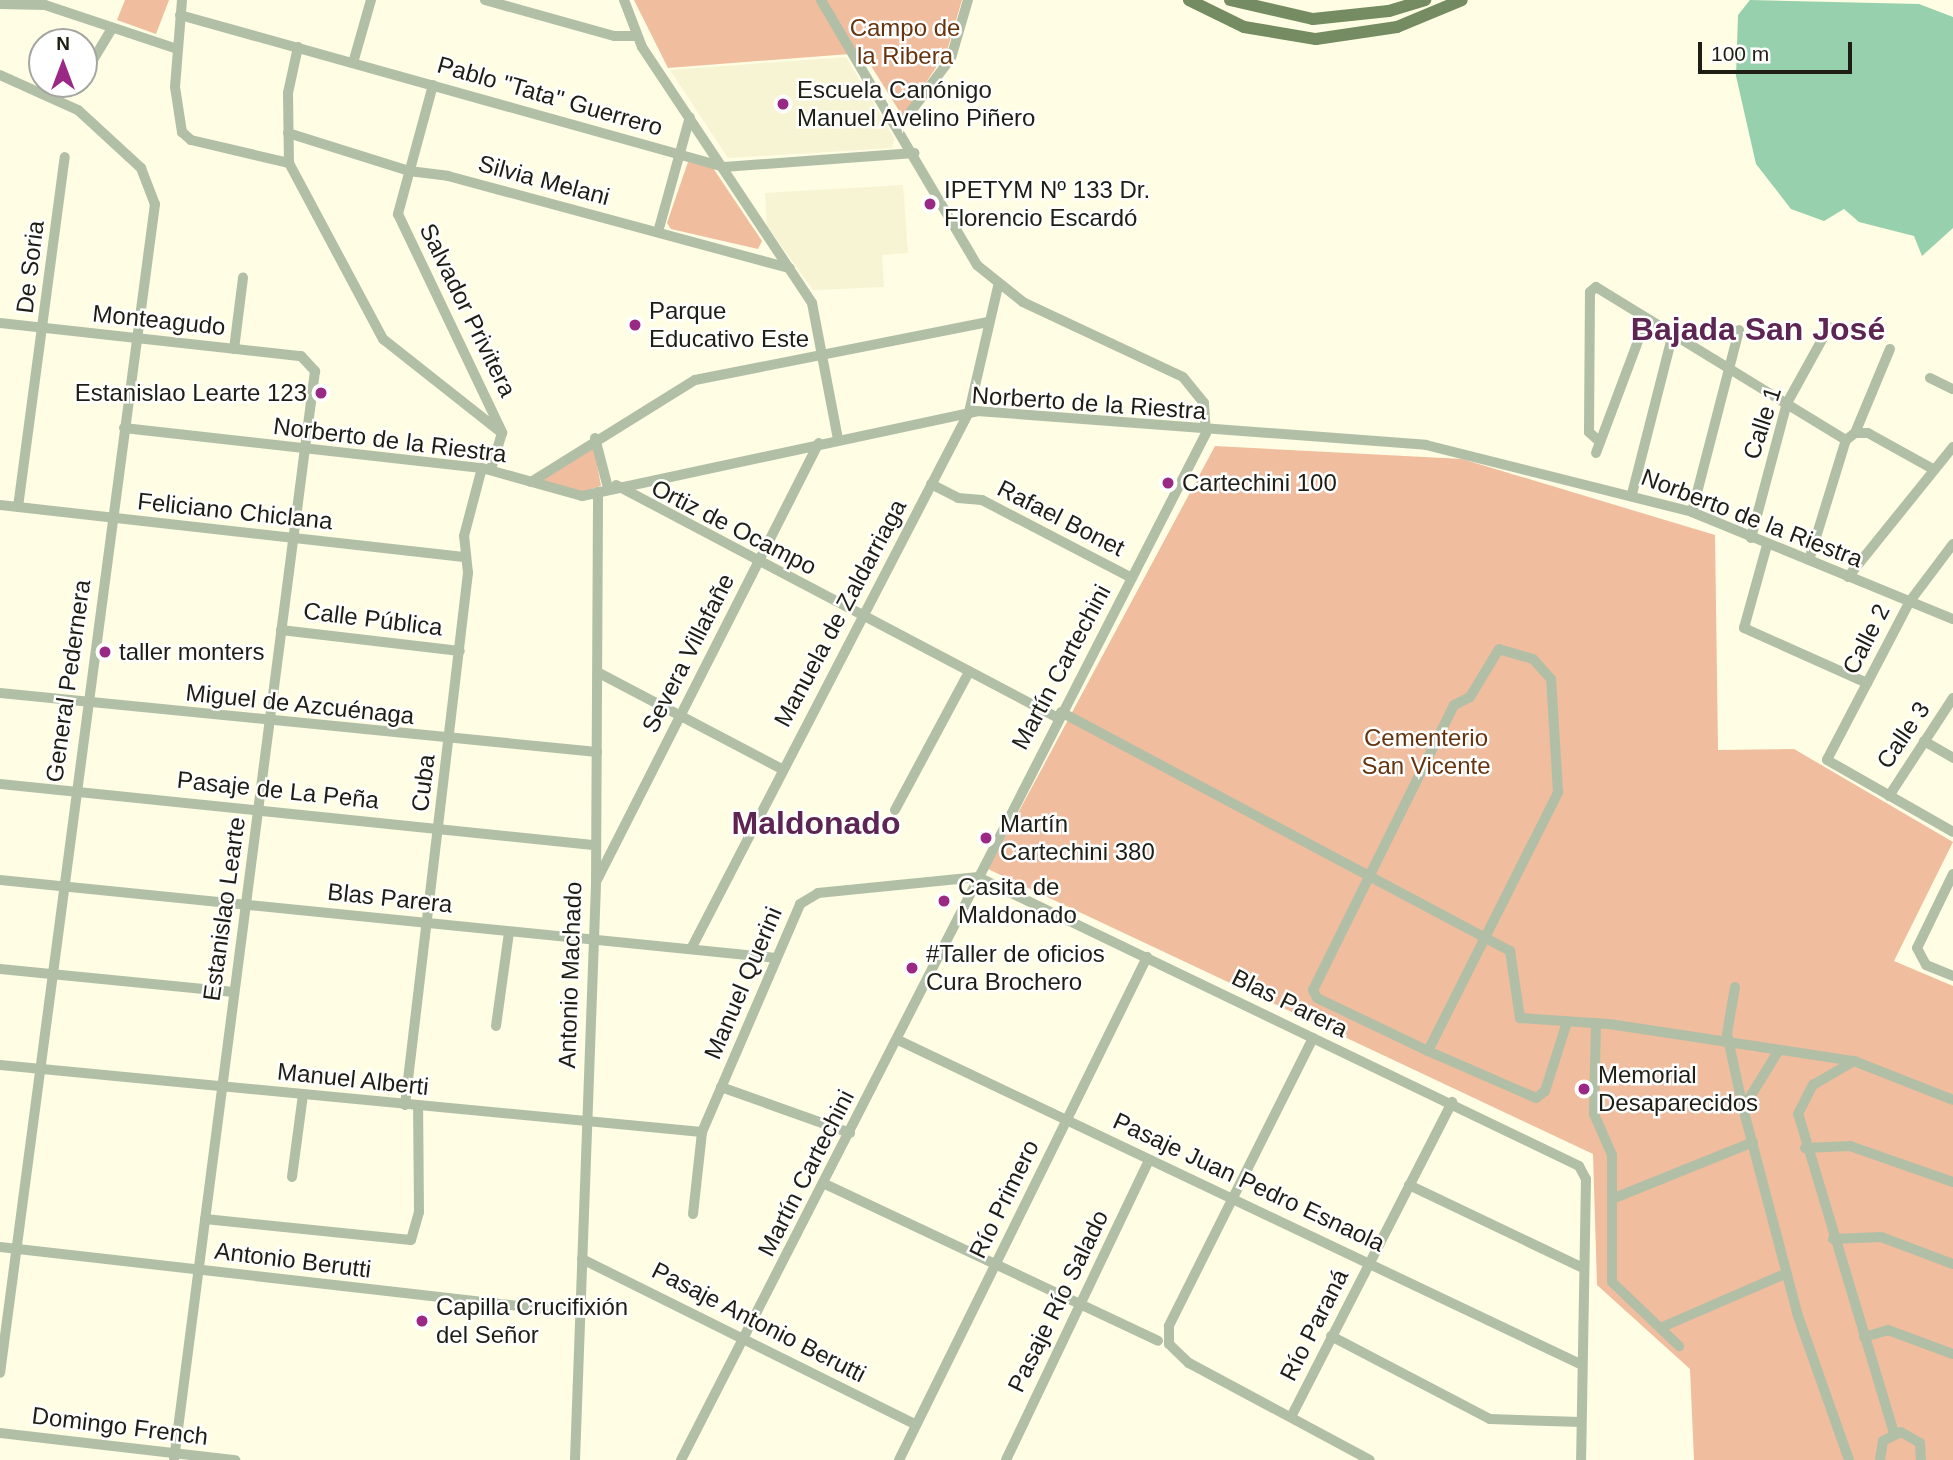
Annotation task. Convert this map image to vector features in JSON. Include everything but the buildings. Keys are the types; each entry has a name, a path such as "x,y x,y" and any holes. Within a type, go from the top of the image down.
{"main road":[{"path":"1189,0 1244,27 1316,39 1397,27 1462,0"},
{"path":"1230,0 1283,17 1326,19 1424,0"}],"street":[{"path":"182,0 175,87 185,135 289,163"},
{"path":"353,63 371,0"},
{"path":"485,0 614,36 637,36"},
{"path":"624,0 637,36 812,303 824,354 838,439"},
{"path":"821,0 900,126 965,250 998,286 1183,377 1204,403 1206,433"},
{"path":"900,126 951,58 968,0"},
{"path":"0,4 56,4 111,30 177,50"},
{"name":"Pablo \"Tata\" Guerrero","path":"180,15 724,167 914,153"},
{"path":"98,52 111,30"},
{"path":"299,47 289,83 289,163 383,338 502,433"},
{"name":"General Pedernera","path":"0,75 78,110 147,176 155,204 13,1249 0,1373"},
{"path":"16,81 28,82"},
{"name":"Salvador Privitera","path":"433,85 398,215 502,433"},
{"path":"658,232 690,117"},
{"name":"Silvia Melani","path":"288,133 409,172 449,176 790,268"},
{"name":"De Soria","path":"18,508 65,157"},
{"path":"234,349 243,278"},
{"name":"Manuela de Zaldarriaga","path":"691,949 969,412 998,286"},
{"path":"1600,442 1589,432 1592,288 1730,366 1846,440"},
{"path":"1596,453 1646,320"},
{"name":"Monteagudo","path":"0,323 301,356 312,364"},
{"path":"531,482 594,439 695,380 989,323"},
{"name":"Calle 1","path":"1751,538 1787,403 1829,327"},
{"path":"1692,512 1739,330"},
{"path":"1632,494 1673,332"},
{"path":"1809,560 1846,440 1855,433 1890,349"},
{"name":"Estanislao Learte","path":"175,1457 293,539 312,364"},
{"path":"1930,378 1953,389"},
{"name":"Norberto de la Riestra","path":"124,428 486,468 582,496 969,412 1206,433 1447,448 1632,494 1692,512 1953,620"},
{"name":"Cuba","path":"405,1105 460,651 466,557 464,536 486,468 502,433"},
{"name":"Martín Cartechini","path":"681,1460 825,1184 1060,715 1206,433"},
{"path":"1855,433 1868,433 1933,469"},
{"name":"Antonio Machado","path":"575,1460 585,1122 596,884 593,845 607,489 594,439"},
{"name":"Severa Villafañe","path":"596,884 819,443"},
{"path":"1848,577 1933,469 1952,449"},
{"name":"Rafael Bonet","path":"932,484 958,498 982,500 1132,578"},
{"name":"Ortiz de Ocampo","path":"607,489 758,562 969,672 1060,715 1485,938 1514,956 1517,1016 1567,1022"},
{"name":"Feliciano Chiclana","path":"0,505 466,557"},
{"name":"Calle 2","path":"1889,796 1827,760 1910,601 1953,544"},
{"path":"1767,545 1744,628 1867,683"},
{"name":"Calle Pública","path":"281,630 460,651"},
{"path":"1428,1051 1558,792 1555,691 1533,659 1507,648 1490,656 1470,697 1454,705 1313,983 1314,994 1428,1051 1536,1098 1545,1091 1567,1022 1596,1023 1854,1061 1953,1100"},
{"path":"895,810 969,672"},
{"path":"599,673 782,769"},
{"name":"Miguel de Azcuénaga","path":"0,693 450,741 597,752"},
{"name":"Calle 3","path":"1889,796 1953,698"},
{"path":"1924,741 1953,758"},
{"name":"Pasaje de La Peña","path":"0,784 593,845"},
{"path":"1889,796 1953,832"},
{"path":"1953,874 1917,948 1927,965 1953,976"},
{"name":"Blas Parera","path":"978,877 1452,1102 1582,1169 1586,1236 1583,1268"},
{"name":"Manuel Querini","path":"693,1214 702,1132 776,958 807,896 978,877"},
{"name":"Blas Parera","path":"0,880 776,958"},
{"path":"496,1026 509,932"},
{"name":"Río Primero","path":"900,1460 1147,957"},
{"path":"0,969 233,992"},
{"path":"1735,987 1728,1042 1743,1108 1787,1273 1849,1460"},
{"path":"1596,1023 1594,1114 1611,1149 1612,1282 1679,1346"},
{"path":"1313,1038 1169,1325 1169,1344 1189,1363 1370,1460"},
{"name":"Pasaje Juan Pedro Esnaola","path":"898,1040 1149,1160 1370,1260 1582,1365"},
{"path":"1743,1108 1779,1050"},
{"path":"1854,1061 1806,1095 1797,1118 1894,1433"},
{"name":"Manuel Alberti","path":"0,1065 702,1132"},
{"path":"721,1087 850,1133"},
{"path":"292,1177 303,1095"},
{"name":"Río Paraná","path":"1291,1417 1452,1102"},
{"path":"205,1219 411,1240 419,1212 418,1107"},
{"path":"1612,1199 1752,1142"},
{"path":"1805,1148 1850,1146 1953,1182"},
{"name":"Pasaje Río Salado","path":"1006,1460 1076,1307 1149,1160"},
{"path":"825,1184 1076,1307 1158,1341"},
{"path":"1409,1185 1583,1268 1581,1460"},
{"path":"1833,1239 1881,1237 1953,1264"},
{"name":"Antonio Berutti","path":"0,1247 581,1313"},
{"name":"Pasaje Antonio Berutti","path":"582,1259 916,1425"},
{"path":"1660,1328 1787,1273"},
{"path":"1864,1337 1888,1330 1953,1354"},
{"path":"1331,1336 1490,1419 1581,1422"},
{"name":"Domingo French","path":"0,1433 175,1457 235,1460"},
{"path":"1880,1460 1883,1441 1894,1433 1915,1437 1921,1460"}],"shaded area":[{"path":"1750,0 1919,4 1953,17 1953,228 1922,256 1914,236 1859,222 1844,209 1824,221 1791,209 1756,164 1736,76 1738,15"},
{"name":"Escuela Canónigo Manuel Avelino Piñero","path":"846,57 894,138 892,148 728,158 670,70"},
{"path":"903,185 908,253 882,255 884,287 813,290 767,226 765,193"}],"green space":[{"path":"125,0 169,0 156,34 117,20"},
{"name":"Campo de la Ribera","path":"634,0 962,0 947,51 903,117 863,53 668,68"},
{"path":"688,162 713,168 762,241 758,249 671,229 667,223"},
{"path":"593,443 601,486 581,492 537,480"},
{"name":"Cementerio San Vicente","path":"1215,446 1462,459 1715,535 1718,750 1794,749 1953,842 1894,961 1953,986 1953,1460 1694,1460 1690,1369 1597,1285 1593,1154 988,869"}],"place":[{"name":"Escuela Canónigo Manuel Avelino Piñero","path":"783,104"},
{"name":"IPETYM Nº 133 Dr. Florencio Escardó","path":"930,204"},
{"name":"Parque Educativo Este","path":"635,325"},
{"name":"Estanislao Learte 123","path":"321,393"},
{"name":"Cartechini 100","path":"1168,483"},
{"name":"taller monters","path":"105,652"},
{"name":"Martín Cartechini 380","path":"986,838"},
{"name":"Casita de Maldonado","path":"944,901"},
{"name":"#Taller de oficios Cura Brochero","path":"912,968"},
{"name":"Memorial Desaparecidos","path":"1584,1089"},
{"name":"Capilla Crucifixión del Señor","path":"422,1321"}],"district":[{"name":"Bajada San José","path":"1758,329"},
{"name":"Maldonado","path":"816,823"}]}
